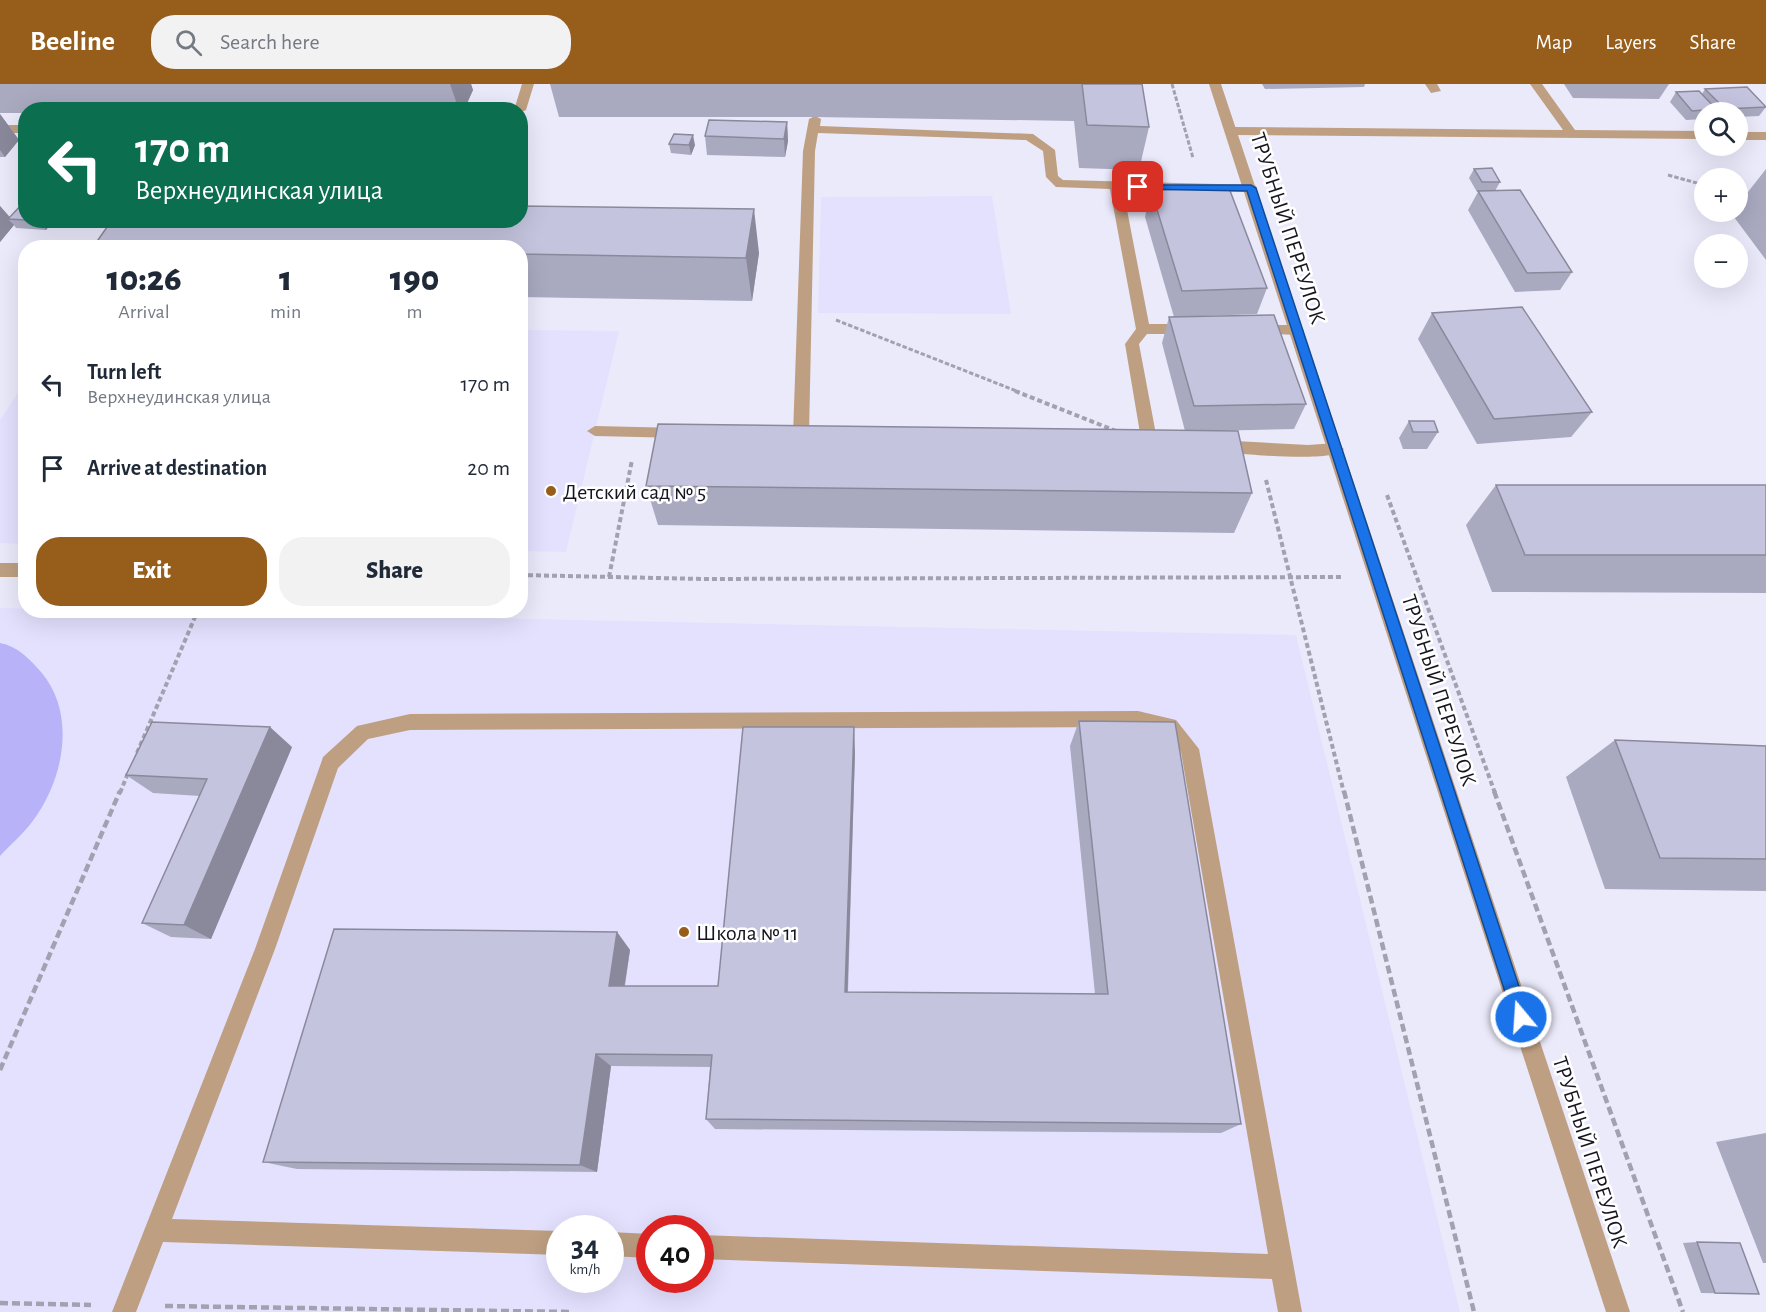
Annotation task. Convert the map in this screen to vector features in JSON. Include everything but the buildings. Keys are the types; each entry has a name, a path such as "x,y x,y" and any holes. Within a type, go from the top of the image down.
{"street":[{"path":"522,102 528,84"},
{"name":"ТРУБНЫЙ ПЕРЕУЛОК","path":"1215,84 1232,130 1618,1312"},
{"path":"1536,84 1572,134"},
{"path":"801,435 809,151 815,123 1029,137 1049,150 1052,177 1060,184 1251,188"},
{"path":"0,129 18,129"},
{"path":"1232,130 1694,135"},
{"path":"1748,136 1766,136"},
{"path":"1116,186 1143,329 1132,344 1150,445"},
{"path":"1143,329 1200,329"},
{"path":"1246,330 1297,330"},
{"path":"595,431 696,433"},
{"path":"1204,446 1308,451 1336,449"},
{"path":"0,570 18,570"},
{"path":"125,1309 265,948 330,763 363,732 410,722 1138,718 1170,726 1190,749 1290,1312"},
{"path":"156,1230 546,1243"},
{"path":"714,1247 1282,1267"}],"path":[{"path":"1172,84 1201,187"},
{"path":"1668,175 1694,182"},
{"path":"1748,198 1756,200"},
{"path":"804,307 1150,445"},
{"path":"609,577 638,432"},
{"path":"1258,447 1474,1312"},
{"path":"1386,491 1683,1312"},
{"path":"528,575 1378,577"},
{"path":"135,758 195,618"},
{"path":"0,1070 130,769"},
{"path":"0,1303 125,1309 572,1312"}],"shaded area":[{"path":"992,196 1011,314 818,313 821,197"},
{"name":"Детский сад № 5","path":"528,330 619,331 566,552 528,551"},
{"path":"18,393 18,544 0,543 0,420"},
{"name":"Школа № 11","path":"0,608 18,608 18,618 480,618 1296,635 1460,1312 0,1312"},
{"path":"0,643 18,650 28,658 52,689 59,707 62,747 52,787 43,805 28,826 0,856"}],"place":[{"name":"Детский сад № 5","path":"551,491"},
{"name":"Школа № 11","path":"684,932"}],"route":[{"path":"1138,187 1251,188 1521,1017"}]}
